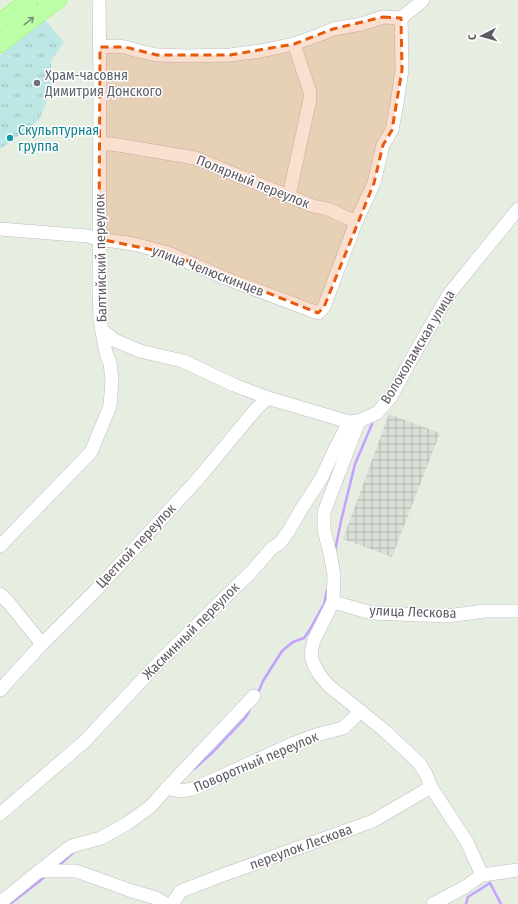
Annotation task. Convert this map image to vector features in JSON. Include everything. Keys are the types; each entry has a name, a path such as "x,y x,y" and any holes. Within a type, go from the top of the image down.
{"main road":[{"path":"0,23 30,0"},
{"path":"0,44 58,0"}],"street":[{"name":"Балтийский переулок","path":"0,546 91,452 110,406 112,380 100,320 99,289 99,0"},
{"path":"100,47 126,47 157,55 230,55 253,52 294,44 333,29 362,24 383,17 401,18 423,0"},
{"path":"356,222 374,183 383,145 392,130 402,70 401,18"},
{"path":"289,196 310,98 310,92 294,44"},
{"name":"Полярный переулок","path":"100,143 195,158 313,206 328,209 356,222"},
{"name":"Волоколамская улица","path":"354,422 377,413 391,397 449,294 518,210"},
{"name":"улица Челюскинцев","path":"0,228 86,236 134,244 168,253 225,278 318,313 324,307 356,222"},
{"path":"102,330 114,340 140,351 183,361 234,385 268,398 354,422 324,512 324,530 334,575 333,602 314,640 311,655 319,674 328,685 385,731 419,763 426,774 431,787 466,842 482,875"},
{"name":"Цветной переулок","path":"0,690 42,644 98,588 198,479 257,408 268,398"},
{"name":"Жасминный переулок","path":"0,814 84,742 159,662 251,572 272,548 280,543 321,479 334,451 354,422"},
{"path":"0,594 42,644"},
{"name":"улица Лескова","path":"333,602 372,613 447,616 485,611 518,611"},
{"path":"0,904 67,849 72,846 101,838 128,823 151,806 254,696"},
{"name":"Поворотный переулок","path":"167,788 180,791 193,789 292,744 316,735 343,728 361,711"},
{"name":"переулок Лескова","path":"172,904 181,891 373,821 431,787"},
{"path":"433,904 465,887 482,875 518,870"},
{"path":"39,872 76,871 156,898 166,904"}],"highlighted area":[{"path":"383,17 401,18 402,70 392,130 383,145 374,183 324,307 318,313 168,253 99,239 100,47 125,47 157,55 230,55 294,44 333,29"}],"shaded area":[{"path":"389,414 440,433 392,557 343,539"}],"green space":[{"path":"45,20 64,42 51,61 52,84 49,88 48,99 39,120 0,149 0,55"}],"waterway":[{"path":"335,551 355,464 372,424"},
{"path":"258,693 263,681 282,651 293,642 304,638 309,631 324,604 327,590"},
{"path":"194,769 213,752 246,717 250,709"},
{"path":"57,867 73,853"},
{"path":"10,904 46,876"},
{"path":"490,883 501,904"},
{"path":"466,904 468,897 490,883"}],"place":[{"name":"Храм-часовня Димитрия Донского","path":"37,83"},
{"name":"Скульптурная группа","path":"10,138"}]}
